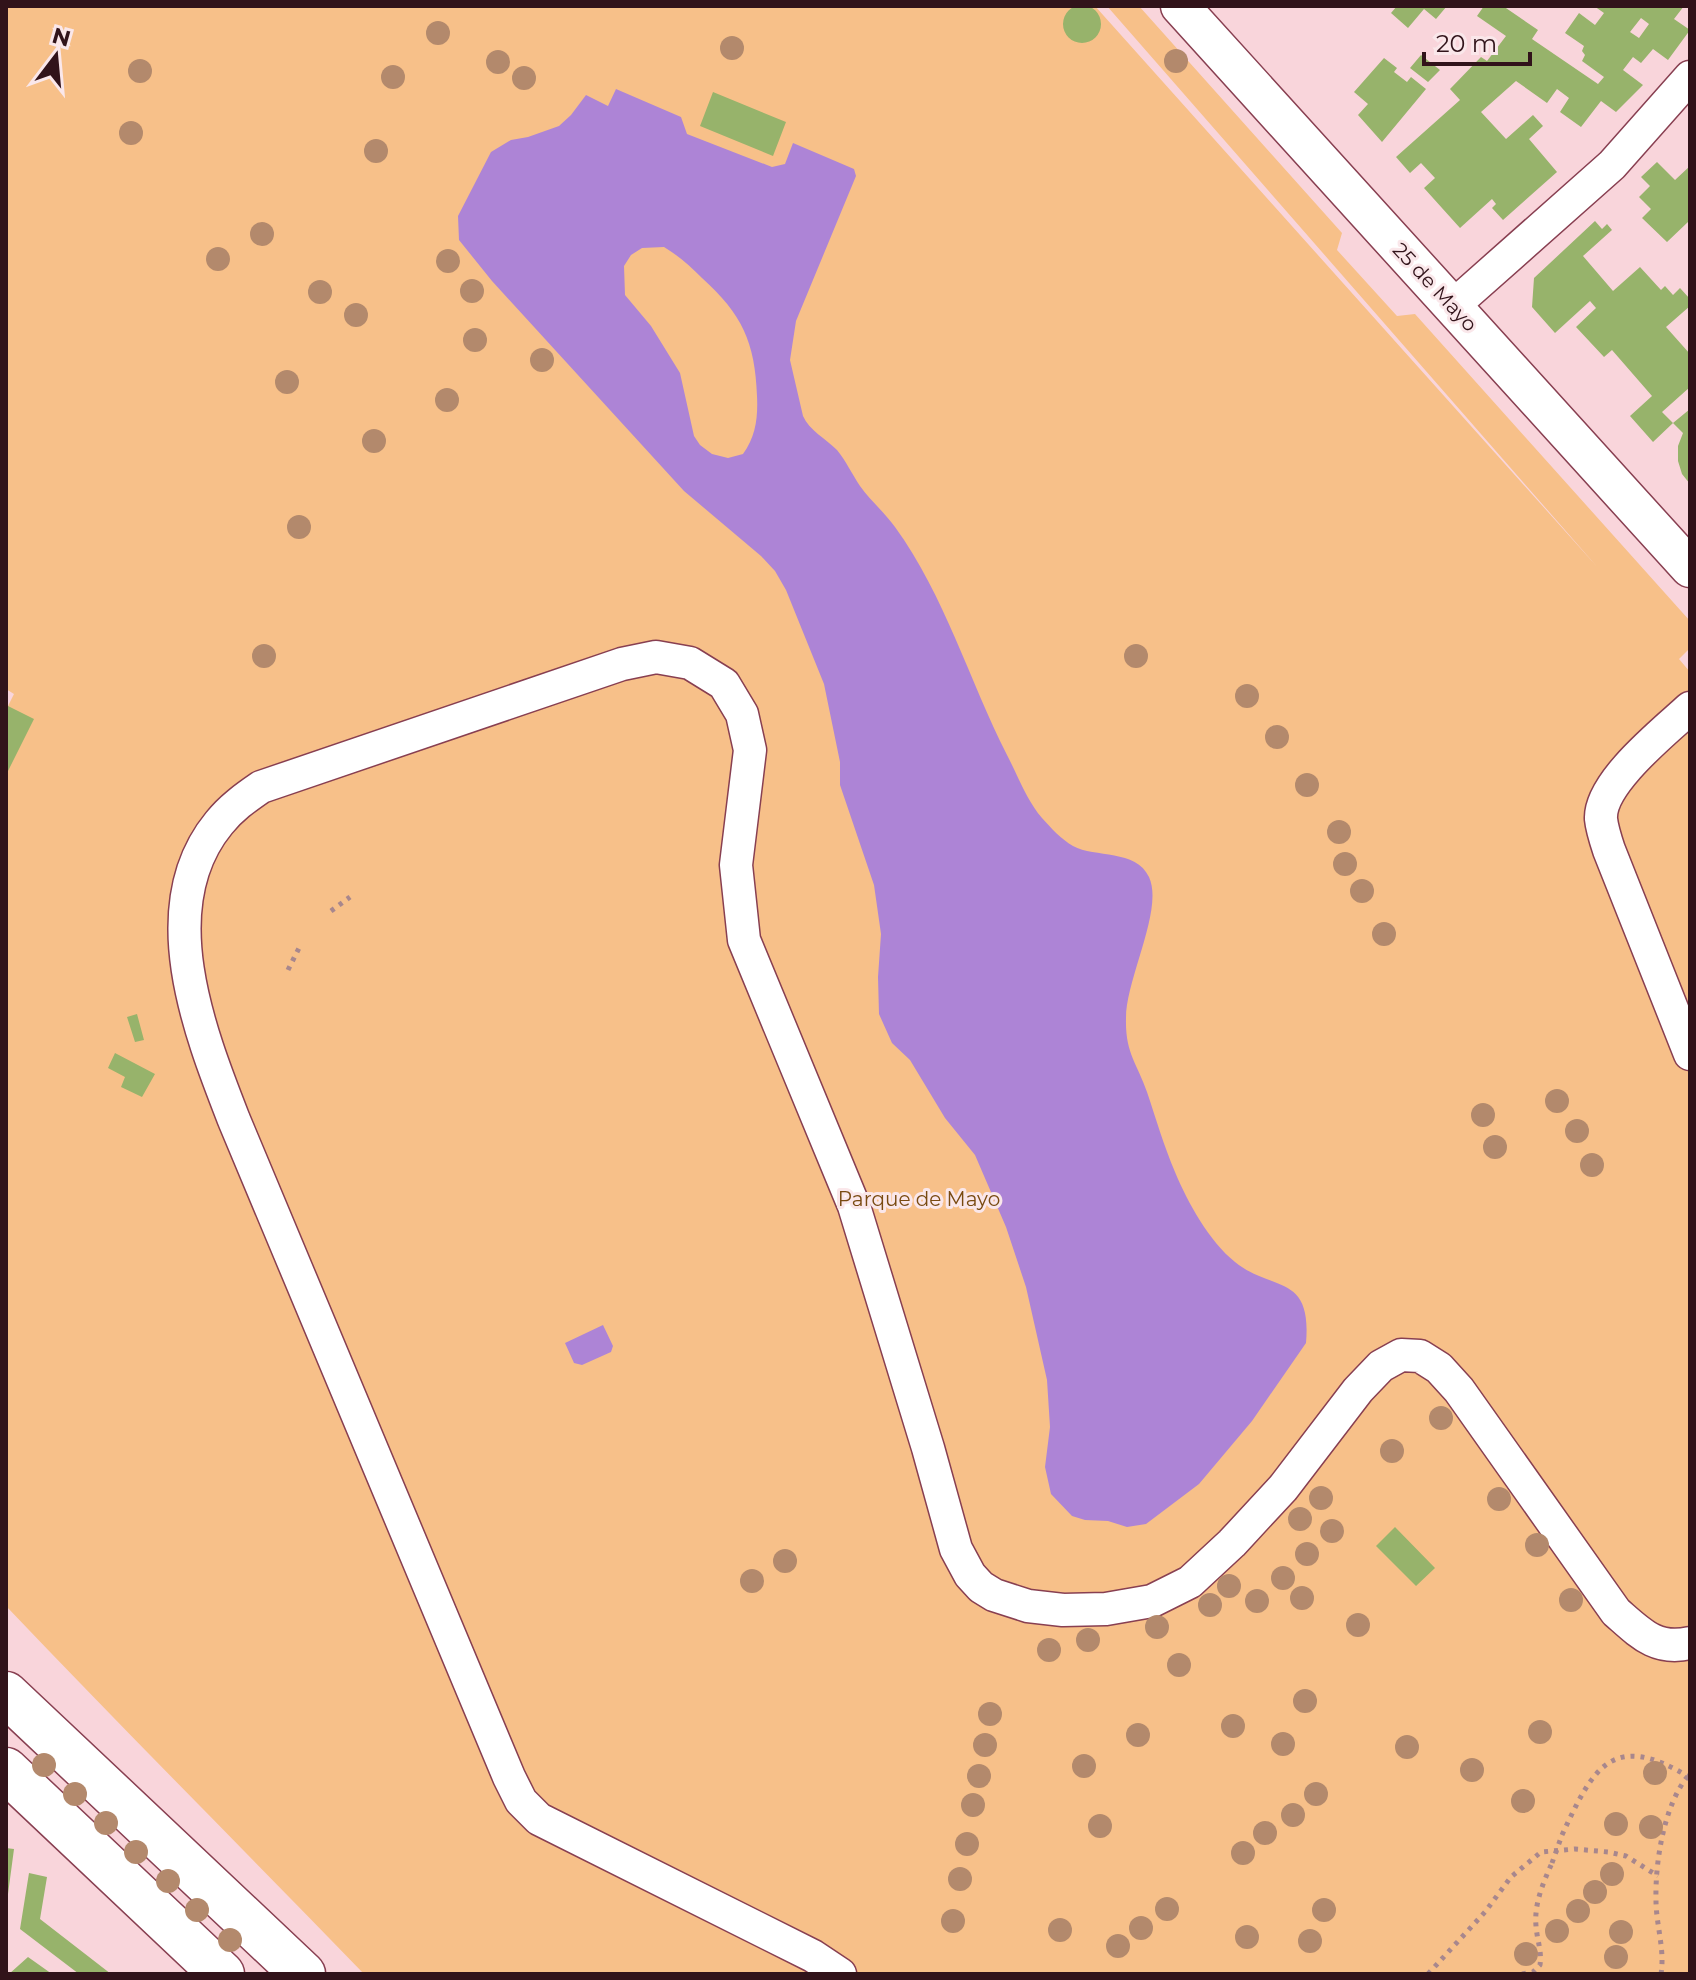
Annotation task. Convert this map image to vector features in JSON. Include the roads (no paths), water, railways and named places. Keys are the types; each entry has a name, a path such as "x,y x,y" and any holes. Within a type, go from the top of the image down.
{"main road":[{"path":"6,1694 303,1974"},
{"path":"6,1770 222,1974"}],"street":[{"name":"25 de Mayo","path":"1180,6 1690,568"},
{"path":"1453,306 1612,165 1690,77"},
{"path":"840,1974 813,1956 539,1819 521,1801 509,1777 234,1120 206,1050 192,999 184,934 187,893 197,860 217,824 237,804 261,787 622,664 656,657 690,663 724,684 742,714 750,750 736,865 744,940 854,1206 956,1549 970,1575 981,1587 994,1595 1028,1606 1063,1610 1106,1609 1152,1601 1190,1582 1232,1543 1283,1488 1358,1390 1381,1366 1401,1355 1420,1356 1439,1368 1459,1390 1616,1612 1644,1636 1666,1646 1690,1643"},
{"path":"1690,708 1617,781 1604,802 1601,818 1609,850 1690,1054"}],"park label":[{"name":"Parque de Mayo","path":"919,1199"}]}
